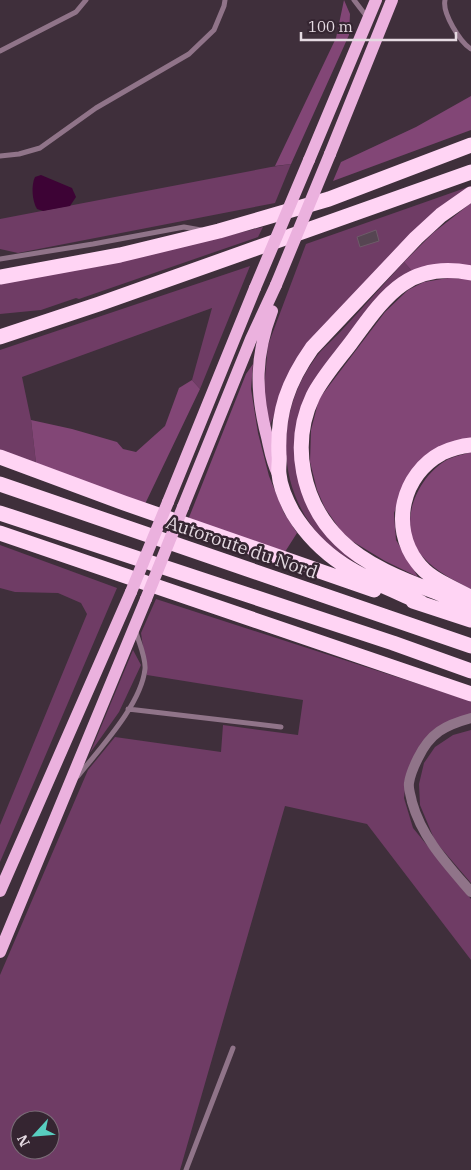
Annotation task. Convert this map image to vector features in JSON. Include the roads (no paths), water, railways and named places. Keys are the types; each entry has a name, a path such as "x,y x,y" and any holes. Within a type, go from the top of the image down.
{"highway":[{"path":"0,277 120,255 216,232 329,199 471,145"},
{"path":"0,337 471,172"},
{"path":"422,603 354,572 325,552 311,538 296,517 288,504 279,475 280,456 278,443 282,406 298,368 312,348 416,238 442,215 471,194"},
{"path":"471,273 454,270 432,271 412,278 395,288 378,307 313,397 304,421 301,445 302,471 311,497 320,516 340,540 366,560 399,578 471,606"},
{"path":"471,444 440,454 421,470 411,484 403,504 402,520 404,538 408,550 418,564 430,576 471,598"},
{"path":"0,457 134,507 358,586 422,603 471,620"},
{"name":"Autoroute du Nord","path":"0,484 471,646"},
{"path":"0,513 393,643 471,672"},
{"path":"0,533 471,694"}],"main road":[{"path":"0,891 131,592 255,288 376,0"},
{"path":"0,952 392,0"},
{"path":"276,284 276,302 267,324 260,355 258,388 262,418 271,457 279,475"}],"street":[{"path":"471,718 439,731 425,744 414,766 408,785 416,818 434,848 471,892"}],"lane":[{"path":"0,51 76,12 86,0"},
{"path":"0,156 19,154 40,148 96,108 188,54 214,30 225,0"},
{"path":"354,0 368,18"},
{"path":"445,0 445,11 456,32 467,46 471,48"},
{"path":"0,259 184,227 216,232"},
{"path":"67,791 121,721 140,688 145,667 135,626"},
{"path":"128,709 280,727"},
{"path":"186,1170 233,1048"}]}
